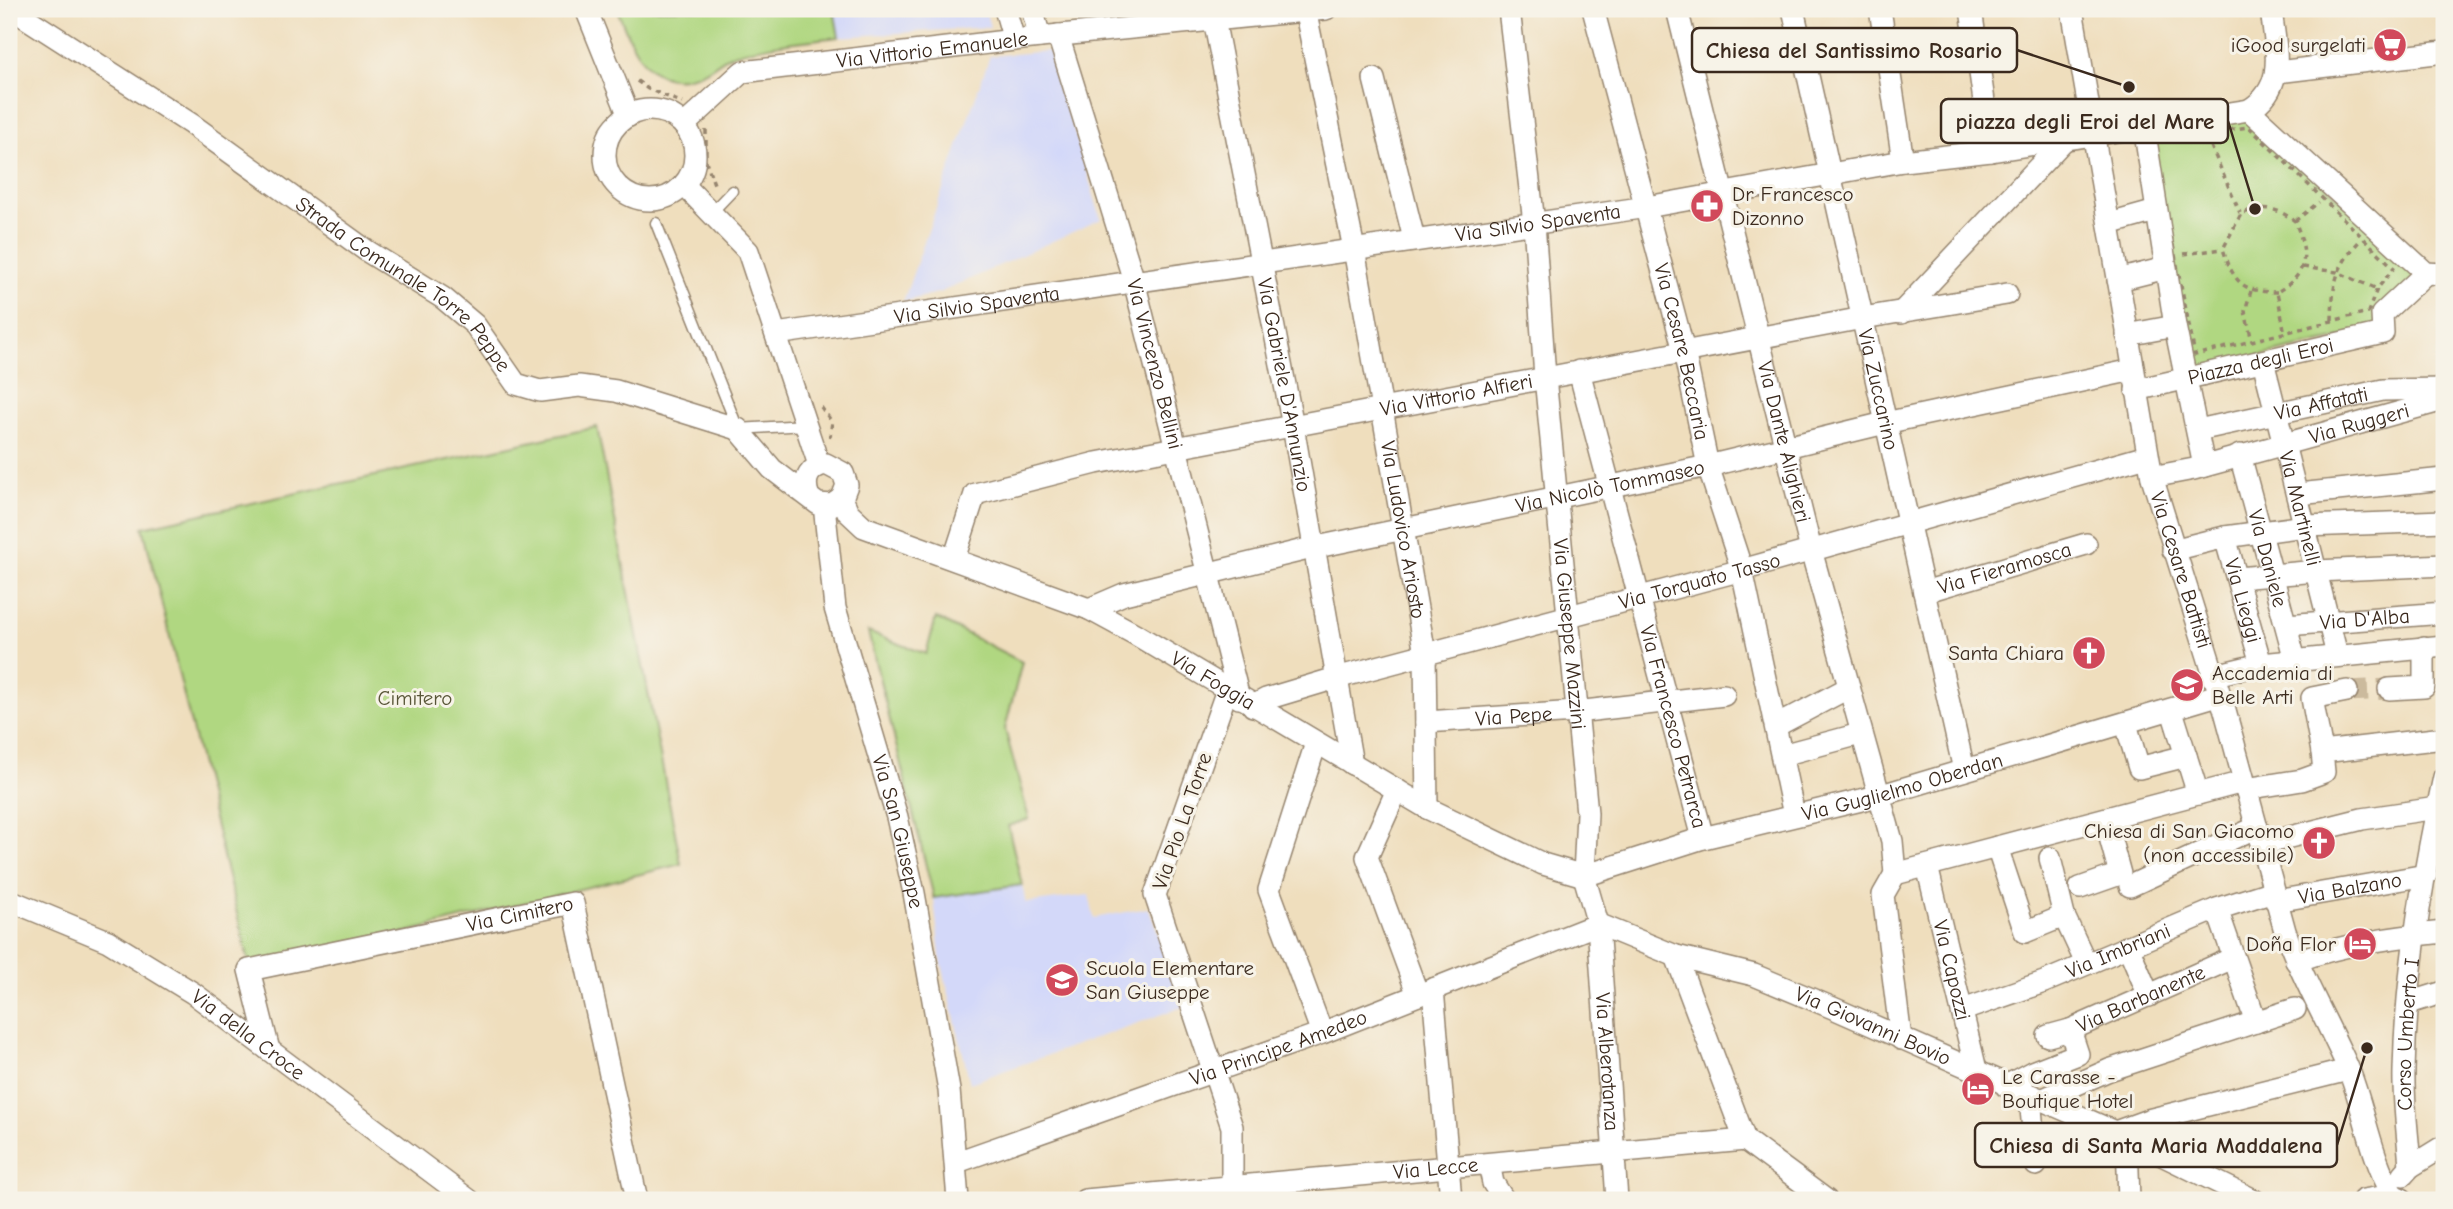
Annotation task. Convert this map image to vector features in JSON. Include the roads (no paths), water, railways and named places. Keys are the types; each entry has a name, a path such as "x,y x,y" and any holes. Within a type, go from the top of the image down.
{"street":[{"name":"Strada Comunale Torre Peppe","path":"12,9 191,124 367,251 443,298 475,325 516,384 540,391 579,386 616,391 738,429"},
{"path":"587,9 629,116"},
{"path":"1005,9 1014,40"},
{"name":"Via Vincenzo Bellini","path":"1032,9 1049,36 1134,281 1240,698"},
{"name":"Via Vittorio Emanuele","path":"690,117 742,72 1212,14 1312,9"},
{"name":"Via Ludovico Ariosto","path":"1312,9 1380,410 1425,654 1427,808"},
{"name":"Via Giuseppe Mazzini","path":"1509,9 1534,223 1556,497 1570,614 1576,712 1587,813 1584,876 1598,924"},
{"name":"Via Cesare Beccaria","path":"1593,9 1684,351 1708,466 1742,570 1794,815"},
{"name":"Via Dante Alighieri","path":"1677,9 1811,550 1860,734 1892,841 1895,874"},
{"name":"Via Zuccarino","path":"1793,9 1964,770"},
{"path":"1880,9 1903,161"},
{"path":"1971,9 1991,151"},
{"name":"Via Cesare Battisti","path":"2072,9 2149,466 2260,836 2274,896 2307,1005 2348,1070 2381,1175 2398,1198"},
{"path":"2249,110 2271,92 2277,72 2271,9"},
{"name":"Via Gabriele D'Annunzio","path":"1212,14 1293,426 1312,548 1352,764"},
{"path":"2277,72 2444,52"},
{"path":"1374,79 1414,239"},
{"path":"658,110 690,117 695,162 684,185 671,195 657,200 641,199 626,193 615,183 607,169 608,139 617,125 629,116 658,110"},
{"name":"Via Silvio Spaventa","path":"776,334 1261,261 1647,207 1722,191 1831,176 1903,161 1991,151 2249,110"},
{"name":"Piazza degli Eroi","path":"2144,127 2156,211 2170,260 2175,326 2187,380 2259,355 2383,333 2382,314 2435,274 2249,110"},
{"path":"1901,313 2064,139"},
{"path":"684,185 715,204 748,251 819,465"},
{"path":"2109,224 2156,211"},
{"path":"2118,280 2170,260"},
{"name":"Via Vittorio Alfieri","path":"954,559 975,494 1096,463 1684,351 2007,293"},
{"path":"2127,335 2175,326"},
{"name":"Via Martinelli","path":"2259,355 2277,413 2337,655"},
{"name":"Via Francesco Petrarca","path":"1579,371 1703,838"},
{"name":"Via Nicolò Tommaseo","path":"1089,610 1124,594 1312,548 1786,449 1885,423 2134,380 2187,380"},
{"path":"2187,380 2204,466"},
{"name":"Via Affatati","path":"2198,430 2383,390 2444,389"},
{"name":"Via Ruggeri","path":"2149,466 2204,466 2444,400"},
{"path":"738,429 772,469 825,499"},
{"name":"Via Daniele","path":"2240,455 2295,660"},
{"name":"Via San Giuseppe","path":"825,499 847,485 844,473 833,465 819,465 808,474 825,499 835,608 897,817 914,893 949,1090 957,1162 958,1200"},
{"name":"Via Torquato Tasso","path":"1240,698 1266,699 1909,522 2149,466"},
{"path":"2298,494 2444,479"},
{"name":"Via Foggia","path":"825,499 848,512 864,527 1089,610 1135,634 1427,808 1543,864 1584,876"},
{"path":"2173,550 2225,537 2305,526 2444,521"},
{"name":"Via Lieggi","path":"2225,537 2261,664"},
{"name":"Via Fieramosca","path":"1924,592 2086,544"},
{"path":"2238,578 2444,565"},
{"name":"Via D'Alba","path":"2286,625 2444,613"},
{"path":"2389,689 2424,687 2434,647"},
{"name":"Via Guglielmo Oberdan","path":"1584,876 1703,838 1878,796 2172,711 2261,664 2434,647"},
{"path":"1776,726 1848,688"},
{"path":"1901,1039 1883,895 1895,874 2198,794 2244,785 2302,780 2324,772 2312,698 2347,691"},
{"name":"Via Pepe","path":"1426,722 1576,712 1724,695"},
{"name":"Via Pio La Torre","path":"1232,1194 1232,1127 1155,895 1240,698"},
{"path":"2172,711 2198,794"},
{"path":"2126,724 2139,768 2186,756"},
{"path":"1782,755 1860,734"},
{"path":"2322,752 2444,738"},
{"path":"1316,743 1269,890 1322,1033"},
{"name":"Corso Umberto I","path":"2410,1167 2404,1072 2409,1003 2416,934 2444,777"},
{"path":"1397,790 1367,858 1426,992 1451,1200"},
{"path":"2080,888 2120,874 2105,819"},
{"path":"2130,886 2260,836 2362,819 2438,822"},
{"path":"1997,847 2025,932 2064,916"},
{"path":"2050,858 2064,916 2086,963"},
{"name":"Via Capozzi","path":"1927,866 1977,1074"},
{"name":"Via Balzano","path":"2274,896 2426,875"},
{"name":"Via Imbriani","path":"1963,1010 2044,982 2217,909 2274,896"},
{"name":"Via della Croce","path":"9,900 108,941 193,993 469,1200"},
{"name":"Via Cimitero","path":"269,1050 249,970 573,903 638,1200"},
{"path":"2217,909 2256,1022"},
{"name":"Via Principe Amedeo","path":"957,1162 1322,1033 1598,924"},
{"name":"Via Giovanni Bovio","path":"1598,924 1676,956 1754,975 2121,1137 2254,1200"},
{"name":"Via Alberotanza","path":"1598,924 1616,1200"},
{"path":"2295,961 2335,949 2416,934 2444,932"},
{"path":"2128,946 2149,996"},
{"path":"1676,956 1745,1140 1826,1200"},
{"name":"Via Barbanente","path":"2048,1036 2070,1030 2233,958"},
{"path":"2409,1003 2444,992"},
{"path":"2036,1165 2035,1099 2109,1070 2307,1005"},
{"path":"2006,1086 2032,1072 2078,1054 2070,1030"},
{"path":"2129,1200 2121,1137 2148,1120 2348,1070"},
{"name":"Via Lecce","path":"1085,1200 1232,1194 1448,1167 1745,1140"},
{"path":"2363,1200 2398,1198 2400,1179 2410,1167 2444,1146"},
{"path":"1489,1164 1493,1183 1504,1200"}],"lane":[{"path":"715,204 732,191"},
{"path":"656,223 738,429 806,425"}],"tunnel":[{"path":"2347,691 2389,689"}],"place":[{"name":"iGood surgelati","path":"2390,45"},
{"name":"Chiesa del Santissimo Rosario","path":"2129,87"},
{"name":"Dr Francesco Dizonno","path":"1707,206"},
{"name":"piazza degli Eroi del Mare","path":"2255,209"},
{"name":"Santa Chiara","path":"2089,653"},
{"name":"Accademia di Belle Arti","path":"2187,685"},
{"name":"Chiesa di San Giacomo (non accessibile)","path":"2319,843"},
{"name":"Doña Flor","path":"2360,944"},
{"name":"Scuola Elementare San Giuseppe","path":"1062,980"},
{"name":"Chiesa di Santa Maria Maddalena","path":"2367,1048"},
{"name":"Le Carasse - Boutique Hotel","path":"1978,1089"}],"park label":[{"name":"Cimitero","path":"415,698"}]}
